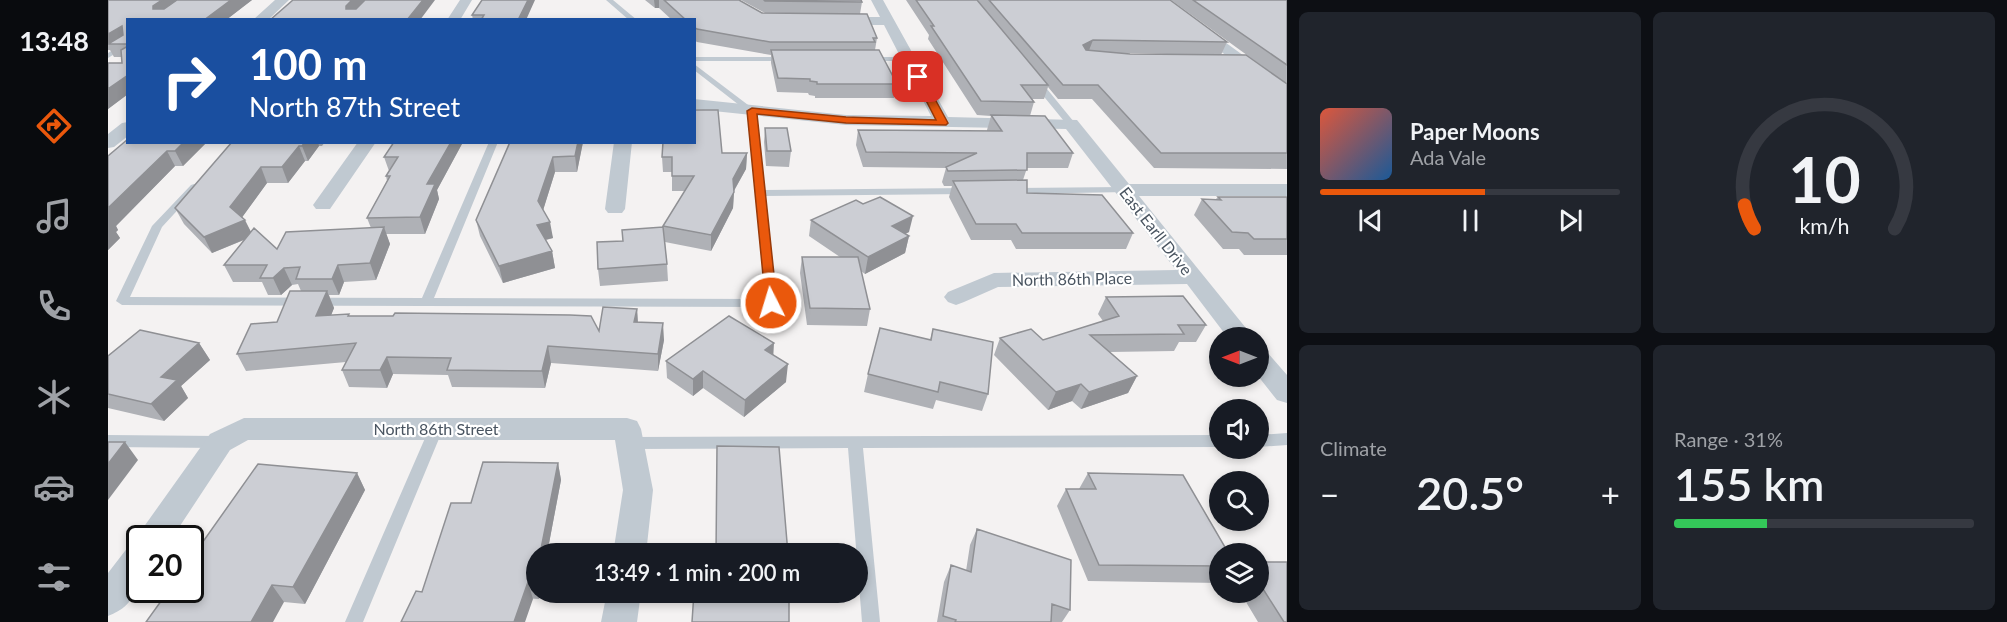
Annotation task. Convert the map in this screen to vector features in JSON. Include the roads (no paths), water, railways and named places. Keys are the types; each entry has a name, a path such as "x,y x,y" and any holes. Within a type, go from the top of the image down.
{"street":[{"path":"261,18 283,0"},
{"path":"454,18 466,0"},
{"path":"877,0 943,123"},
{"path":"1159,0 1287,94"},
{"path":"824,21 888,21"},
{"path":"1216,62 1244,62"},
{"path":"696,104 846,120 1071,124"},
{"name":"East Earll Drive","path":"1071,124 1233,327"},
{"path":"108,142 126,128"},
{"path":"323,205 366,144"},
{"path":"615,209 624,144"},
{"path":"1124,190 1287,190"},
{"name":"North 86th Place","path":"956,297 994,280 1192,277"},
{"path":"1269,371 1287,393"},
{"name":"North 86th Street","path":"232,435 435,429 629,436"},
{"path":"164,525 232,435"},
{"path":"629,436 638,490 631,543"},
{"path":"108,600 126,576"},
{"path":"619,622 622,603"}],"lane":[{"path":"609,0 632,18"},
{"path":"108,56 126,44"},
{"path":"696,59 800,59"},
{"path":"859,59 909,59"},
{"path":"205,176 158,226 122,302 771,303 752,111 696,68"},
{"path":"1028,72 1071,124"},
{"path":"426,302 493,144"},
{"path":"995,191 1124,190"},
{"path":"760,193 972,191"},
{"path":"354,622 435,429"},
{"path":"108,441 232,435"},
{"path":"629,436 855,442 1209,441"},
{"path":"1269,441 1287,440"},
{"path":"855,442 872,622"}]}
